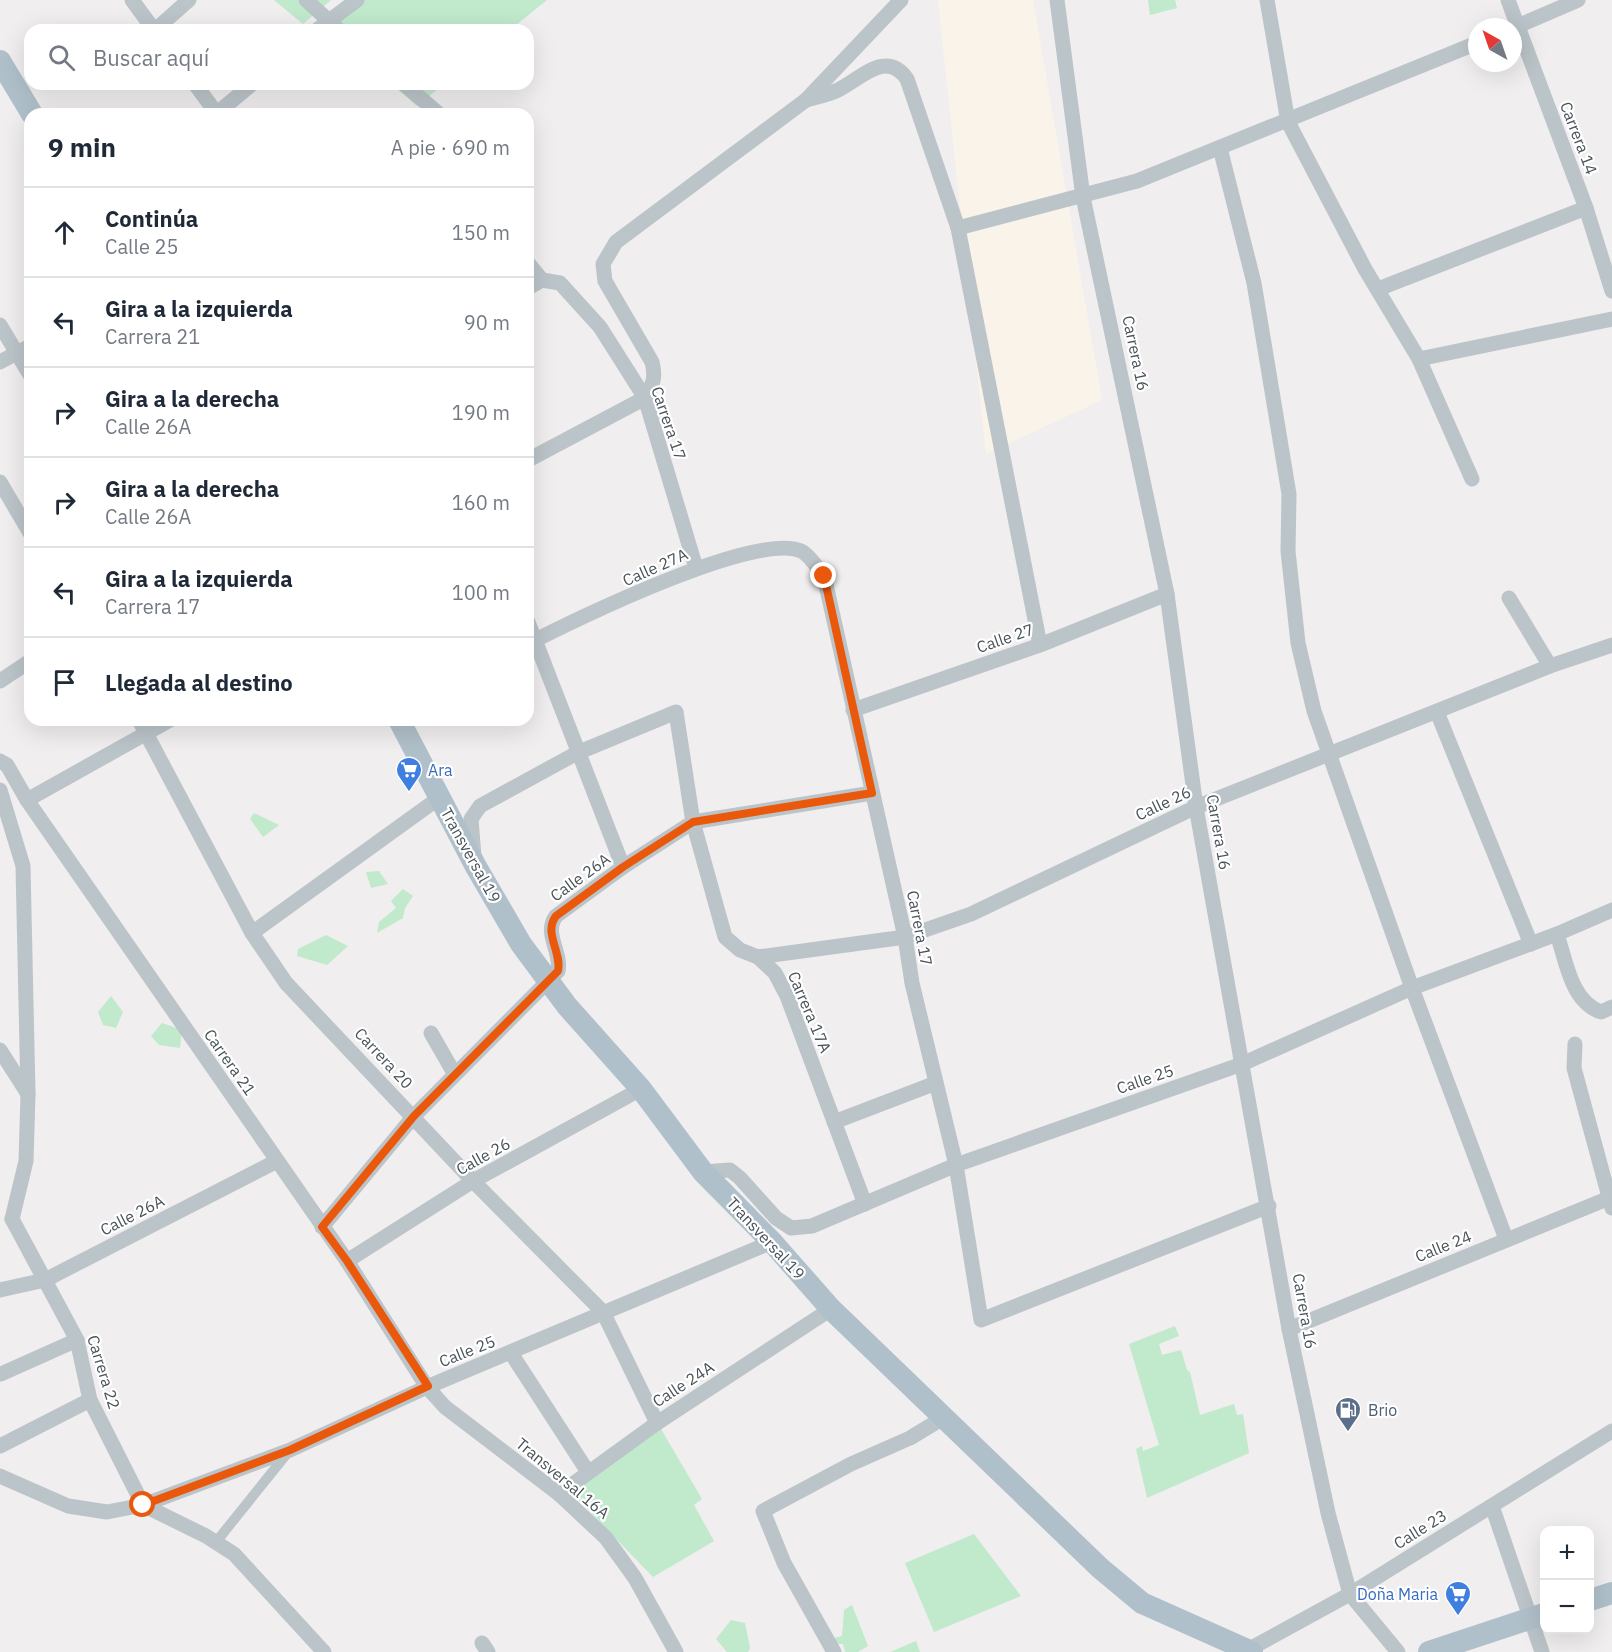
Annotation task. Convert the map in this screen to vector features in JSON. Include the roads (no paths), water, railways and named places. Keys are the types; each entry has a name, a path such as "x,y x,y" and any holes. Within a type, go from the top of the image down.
{"main road":[{"path":"0,61 28,108"},
{"name":"Transversal 19","path":"402,726 475,865 520,944 548,982 641,1089 703,1172 772,1242 831,1309 1091,1560 1135,1597 1248,1652"},
{"path":"1594,1599 1612,1593"},
{"path":"1430,1652 1538,1616"}],"street":[{"path":"132,0 150,24"},
{"path":"162,24 189,0"},
{"path":"306,0 326,24"},
{"path":"331,24 357,0"},
{"path":"534,457 645,398 655,374 652,362 605,281 603,264 616,242 806,100 901,0"},
{"name":"Carrera 16","path":"1057,0 1083,197 1167,594 1196,807 1269,1206 1289,1329 1328,1513 1350,1594 1398,1652"},
{"path":"1267,0 1288,122 1378,289 1419,358 1472,479"},
{"name":"Carrera 14","path":"1508,0 1513,18"},
{"path":"1522,24 1578,0"},
{"name":"Carrera 14","path":"1522,45 1586,208 1612,291"},
{"path":"958,228 1137,181 1288,122 1468,47"},
{"path":"806,100 836,92 878,67 890,65 900,69 907,79 958,228 1040,645"},
{"path":"199,90 213,108"},
{"path":"224,108 245,90"},
{"path":"411,90 432,108"},
{"path":"1220,148 1254,283 1289,494 1288,551 1298,644 1314,711 1412,988 1506,1239"},
{"path":"1378,289 1586,208"},
{"name":"Carrera 17","path":"534,268 548,280 560,283 600,327 645,398 696,568"},
{"path":"534,286 548,280"},
{"path":"1419,358 1612,319"},
{"path":"0,325 24,350 0,362"},
{"path":"0,482 24,523"},
{"name":"Calle 27A","path":"534,641 696,568 774,547 802,552"},
{"name":"Carrera 17","path":"802,552 824,576 905,937 912,982 956,1165 981,1320 1269,1206"},
{"name":"Calle 27","path":"853,710 1040,645 1167,594"},
{"path":"1509,598 1550,666"},
{"name":"Calle 26","path":"758,957 905,937 971,914 1196,807 1550,666 1612,645"},
{"path":"534,647 623,867"},
{"path":"0,681 24,665"},
{"name":"Carrera 17A","path":"577,753 676,712 693,822 725,937 740,950 758,957 775,973 787,996 865,1204"},
{"path":"1437,712 1531,944"},
{"name":"Carrera 20","path":"142,726 252,933 286,983 473,1181 603,1312 657,1423"},
{"path":"27,800 160,726"},
{"path":"475,865 471,819 480,806 577,753"},
{"name":"Carrera 21","path":"0,761 7,765 27,800 347,1261 428,1386"},
{"path":"0,790 23,866 28,1094 26,1161 6,1219"},
{"name":"Calle 26A","path":"322,1227 414,1116 454,1073 558,971 560,960 550,932 556,916 623,867 693,822 872,793"},
{"path":"252,933 439,798"},
{"name":"Calle 25","path":"703,1172 730,1170 776,1218 791,1228 812,1226 956,1165 1242,1064 1412,988 1557,934 1612,910"},
{"path":"1557,934 1575,988 1584,1001 1601,1012 1612,1007"},
{"path":"430,1033 454,1073"},
{"path":"1575,1044 1574,1068 1611,1201"},
{"path":"0,1050 28,1094"},
{"path":"834,1122 936,1083"},
{"name":"Calle 26","path":"347,1261 473,1181 641,1089"},
{"name":"Calle 26A","path":"0,1290 45,1280 277,1161"},
{"name":"Calle 24","path":"1289,1329 1506,1239 1611,1201"},
{"name":"Carrera 22","path":"6,1219 45,1280 77,1340 90,1400 143,1505"},
{"name":"Calle 25","path":"0,1476 68,1506 107,1512 143,1505 290,1450 428,1386 772,1242"},
{"name":"Calle 24A","path":"559,1494 657,1423 831,1309"},
{"path":"1,1374 77,1340"},
{"path":"511,1353 588,1472"},
{"name":"Transversal 16A","path":"428,1386 445,1407 559,1494 606,1538 635,1578 675,1649"},
{"path":"0,1446 90,1400"},
{"path":"834,1652 784,1563 763,1511 851,1464 910,1438 943,1418"},
{"name":"Calle 23","path":"1248,1652 1350,1594 1612,1431"},
{"path":"216,1542 290,1450"},
{"path":"143,1505 216,1542 234,1554 324,1652"},
{"path":"1492,1506 1538,1616 1542,1652"}],"place":[{"name":"Ara","path":"409,793"},
{"name":"Brio","path":"1348,1433"},
{"name":"Doña Maria","path":"1458,1617"}]}
